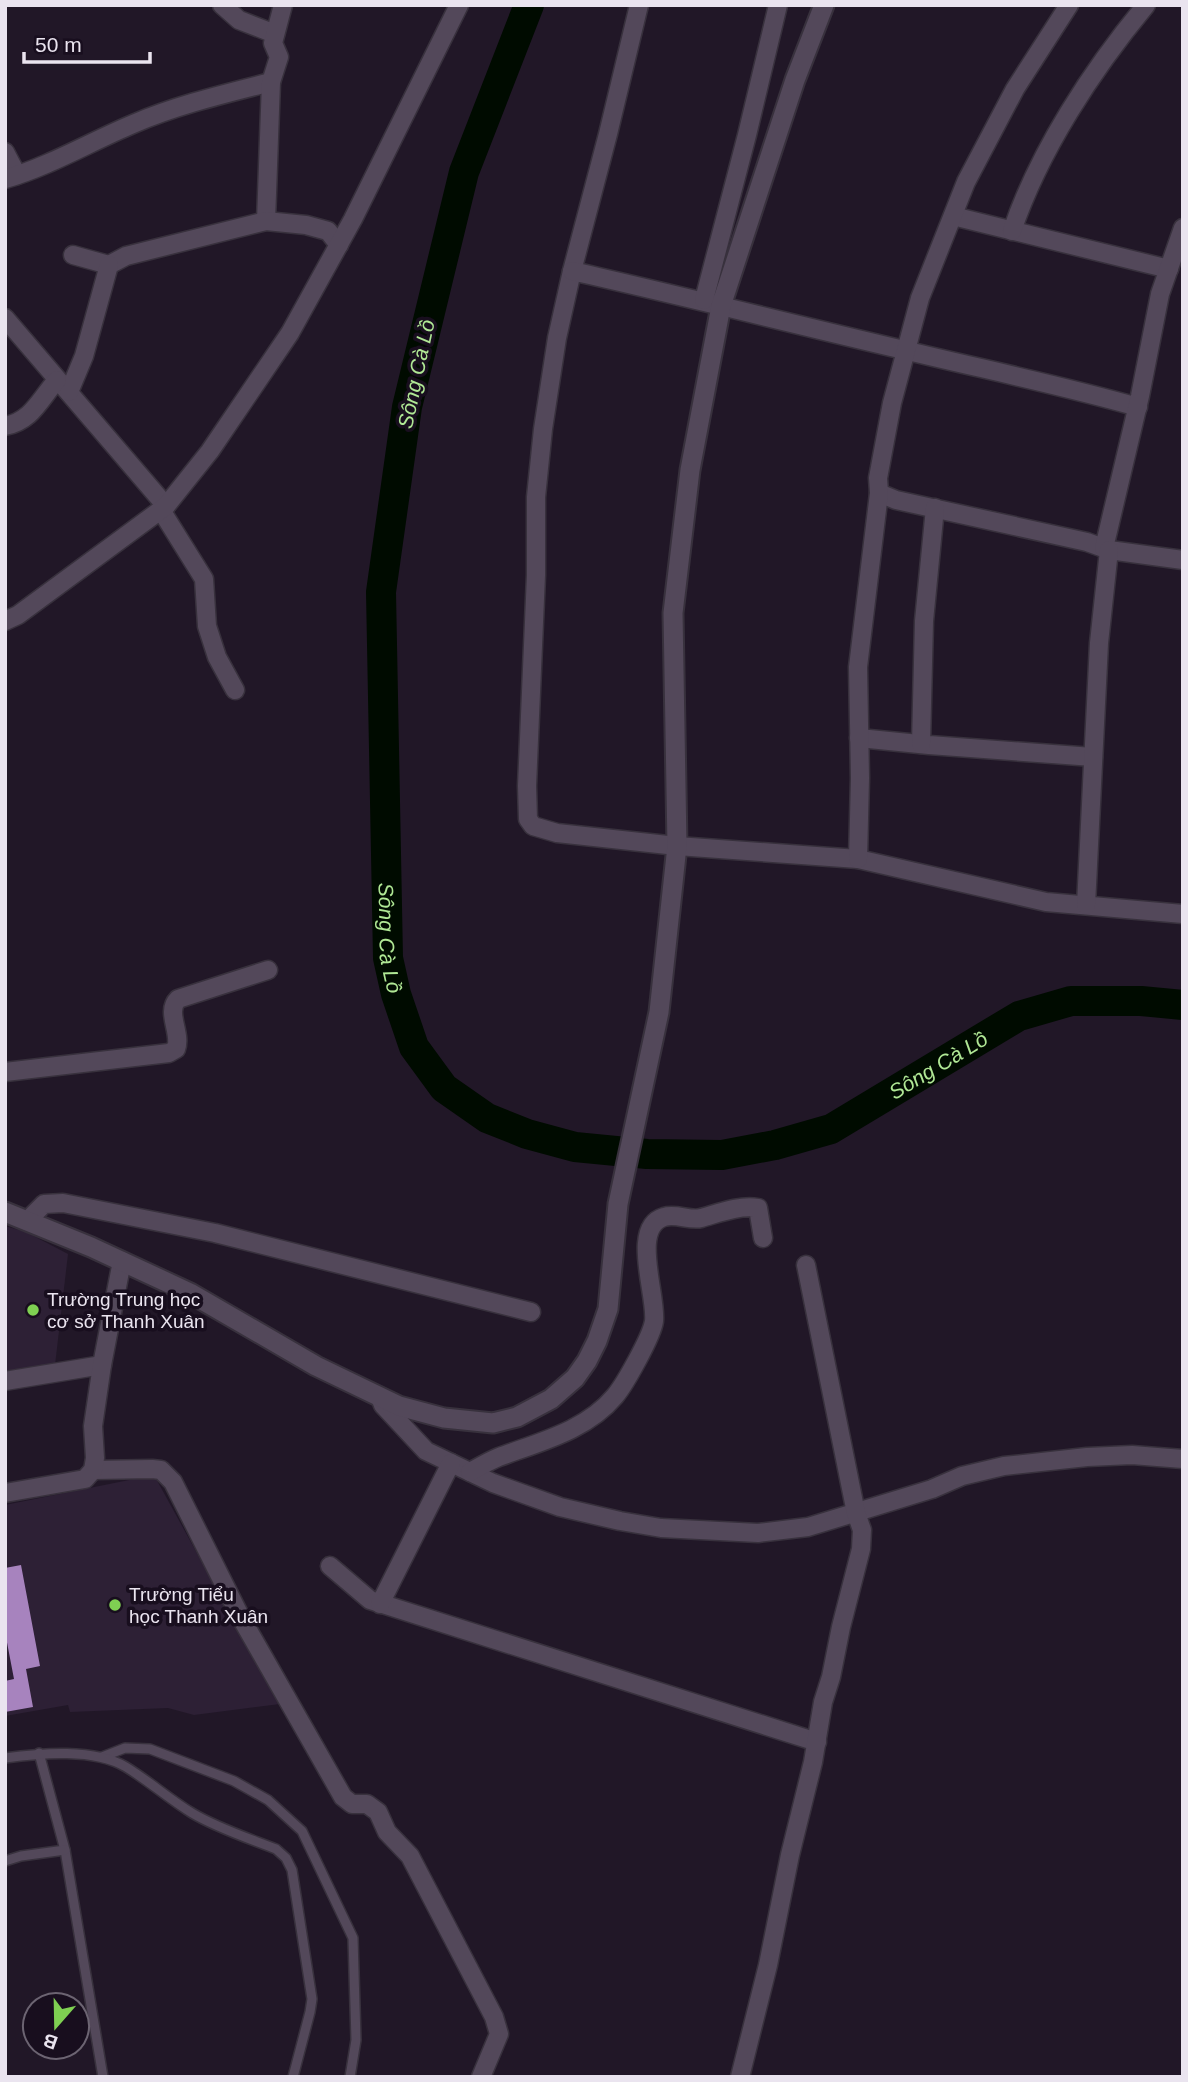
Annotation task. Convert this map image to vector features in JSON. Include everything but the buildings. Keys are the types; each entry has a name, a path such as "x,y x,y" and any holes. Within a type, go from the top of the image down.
{"street":[{"path":"222,5 239,20 275,34"},
{"path":"267,221 271,82 279,57 273,43 283,5"},
{"path":"5,621 18,615 164,508 210,451 290,334 339,245 458,5"},
{"path":"639,5 557,338 536,497 528,819 533,826 557,833 677,846 858,859 1046,902 1183,914"},
{"path":"5,1212 190,1293 304,1360 399,1406 444,1418 493,1423 517,1417 551,1399 575,1378 587,1361 608,1309 618,1204 659,1012 677,846 673,613 712,303 747,135 778,5"},
{"path":"712,303 824,5"},
{"path":"858,859 858,667 879,493 878,478 892,403 920,298 966,183 1015,89 1069,5"},
{"path":"1012,231 1051,142 1113,44 1146,5"},
{"path":"5,152 11,177 43,166 135,122 173,108 271,82"},
{"path":"953,216 1169,269"},
{"path":"73,256 109,265 126,257 267,221 306,225 328,231 339,245"},
{"path":"1086,905 1106,549 1160,294 1183,228"},
{"path":"5,426 18,424 63,386 83,356 109,265"},
{"path":"572,271 1064,386 1138,407"},
{"path":"5,318 164,508 204,579 207,626 217,657 235,690"},
{"path":"879,493 896,500 1087,542 1106,549 1183,560"},
{"path":"920,744 924,621 935,508"},
{"path":"859,738 1093,757"},
{"path":"5,1072 169,1053 176,1049 178,1043 173,1003 178,999 268,970"},
{"path":"27,1221 44,1203 63,1203 215,1233 531,1312"},
{"path":"470,1472 497,1458 555,1438 600,1412 616,1395 639,1358 654,1321 646,1238 653,1224 664,1217 697,1220 749,1207 758,1208 763,1238"},
{"path":"5,1493 85,1479 93,1470 93,1426 122,1261"},
{"path":"740,2077 768,1965 790,1855 817,1742 823,1702 861,1549 862,1530 856,1513 807,1265"},
{"path":"5,1381 102,1365"},
{"path":"380,1397 383,1405 426,1451 470,1472 561,1507 661,1528 758,1532 808,1527 932,1489 962,1476 1004,1466 1132,1455 1183,1459"},
{"path":"380,1604 452,1463"},
{"path":"93,1470 161,1470 173,1482 240,1616 343,1797 352,1804 367,1804 378,1812 387,1832 410,1856 494,2017 499,2034 481,2077"},
{"path":"330,1566 370,1600 380,1604 817,1742"}],"lane":[{"path":"102,1757 125,1748 150,1749 234,1780 268,1800 302,1831 353,1938 356,2040 350,2077"},
{"path":"39,1753 65,1850 103,2077"},
{"path":"5,1758 39,1753 102,1757 125,1766 192,1813 276,1849 286,1858 292,1870 312,1999 293,2077"},
{"path":"5,1861 65,1850"}],"shaded area":[{"name":"Trường Trung học cơ sở Thanh Xuân","path":"5,1226 26,1232 68,1254 55,1365 5,1372"},
{"name":"Trường Tiểu học Thanh Xuân","path":"154,1475 280,1704 194,1715 168,1708 70,1712 68,1705 5,1716 5,1505"}],"waterway":[{"name":"Sông Cà Lồ","path":"529,5 464,172 407,407 381,592 388,958 396,994 414,1047 444,1088 487,1118 527,1134 575,1147 647,1154 722,1155 775,1145 831,1129 1019,1016 1071,1001 1141,1001 1183,1005"}],"place":[{"name":"Trường Trung học cơ sở Thanh Xuân","path":"33,1310"},
{"name":"Trường Tiểu học Thanh Xuân","path":"115,1605"}]}
